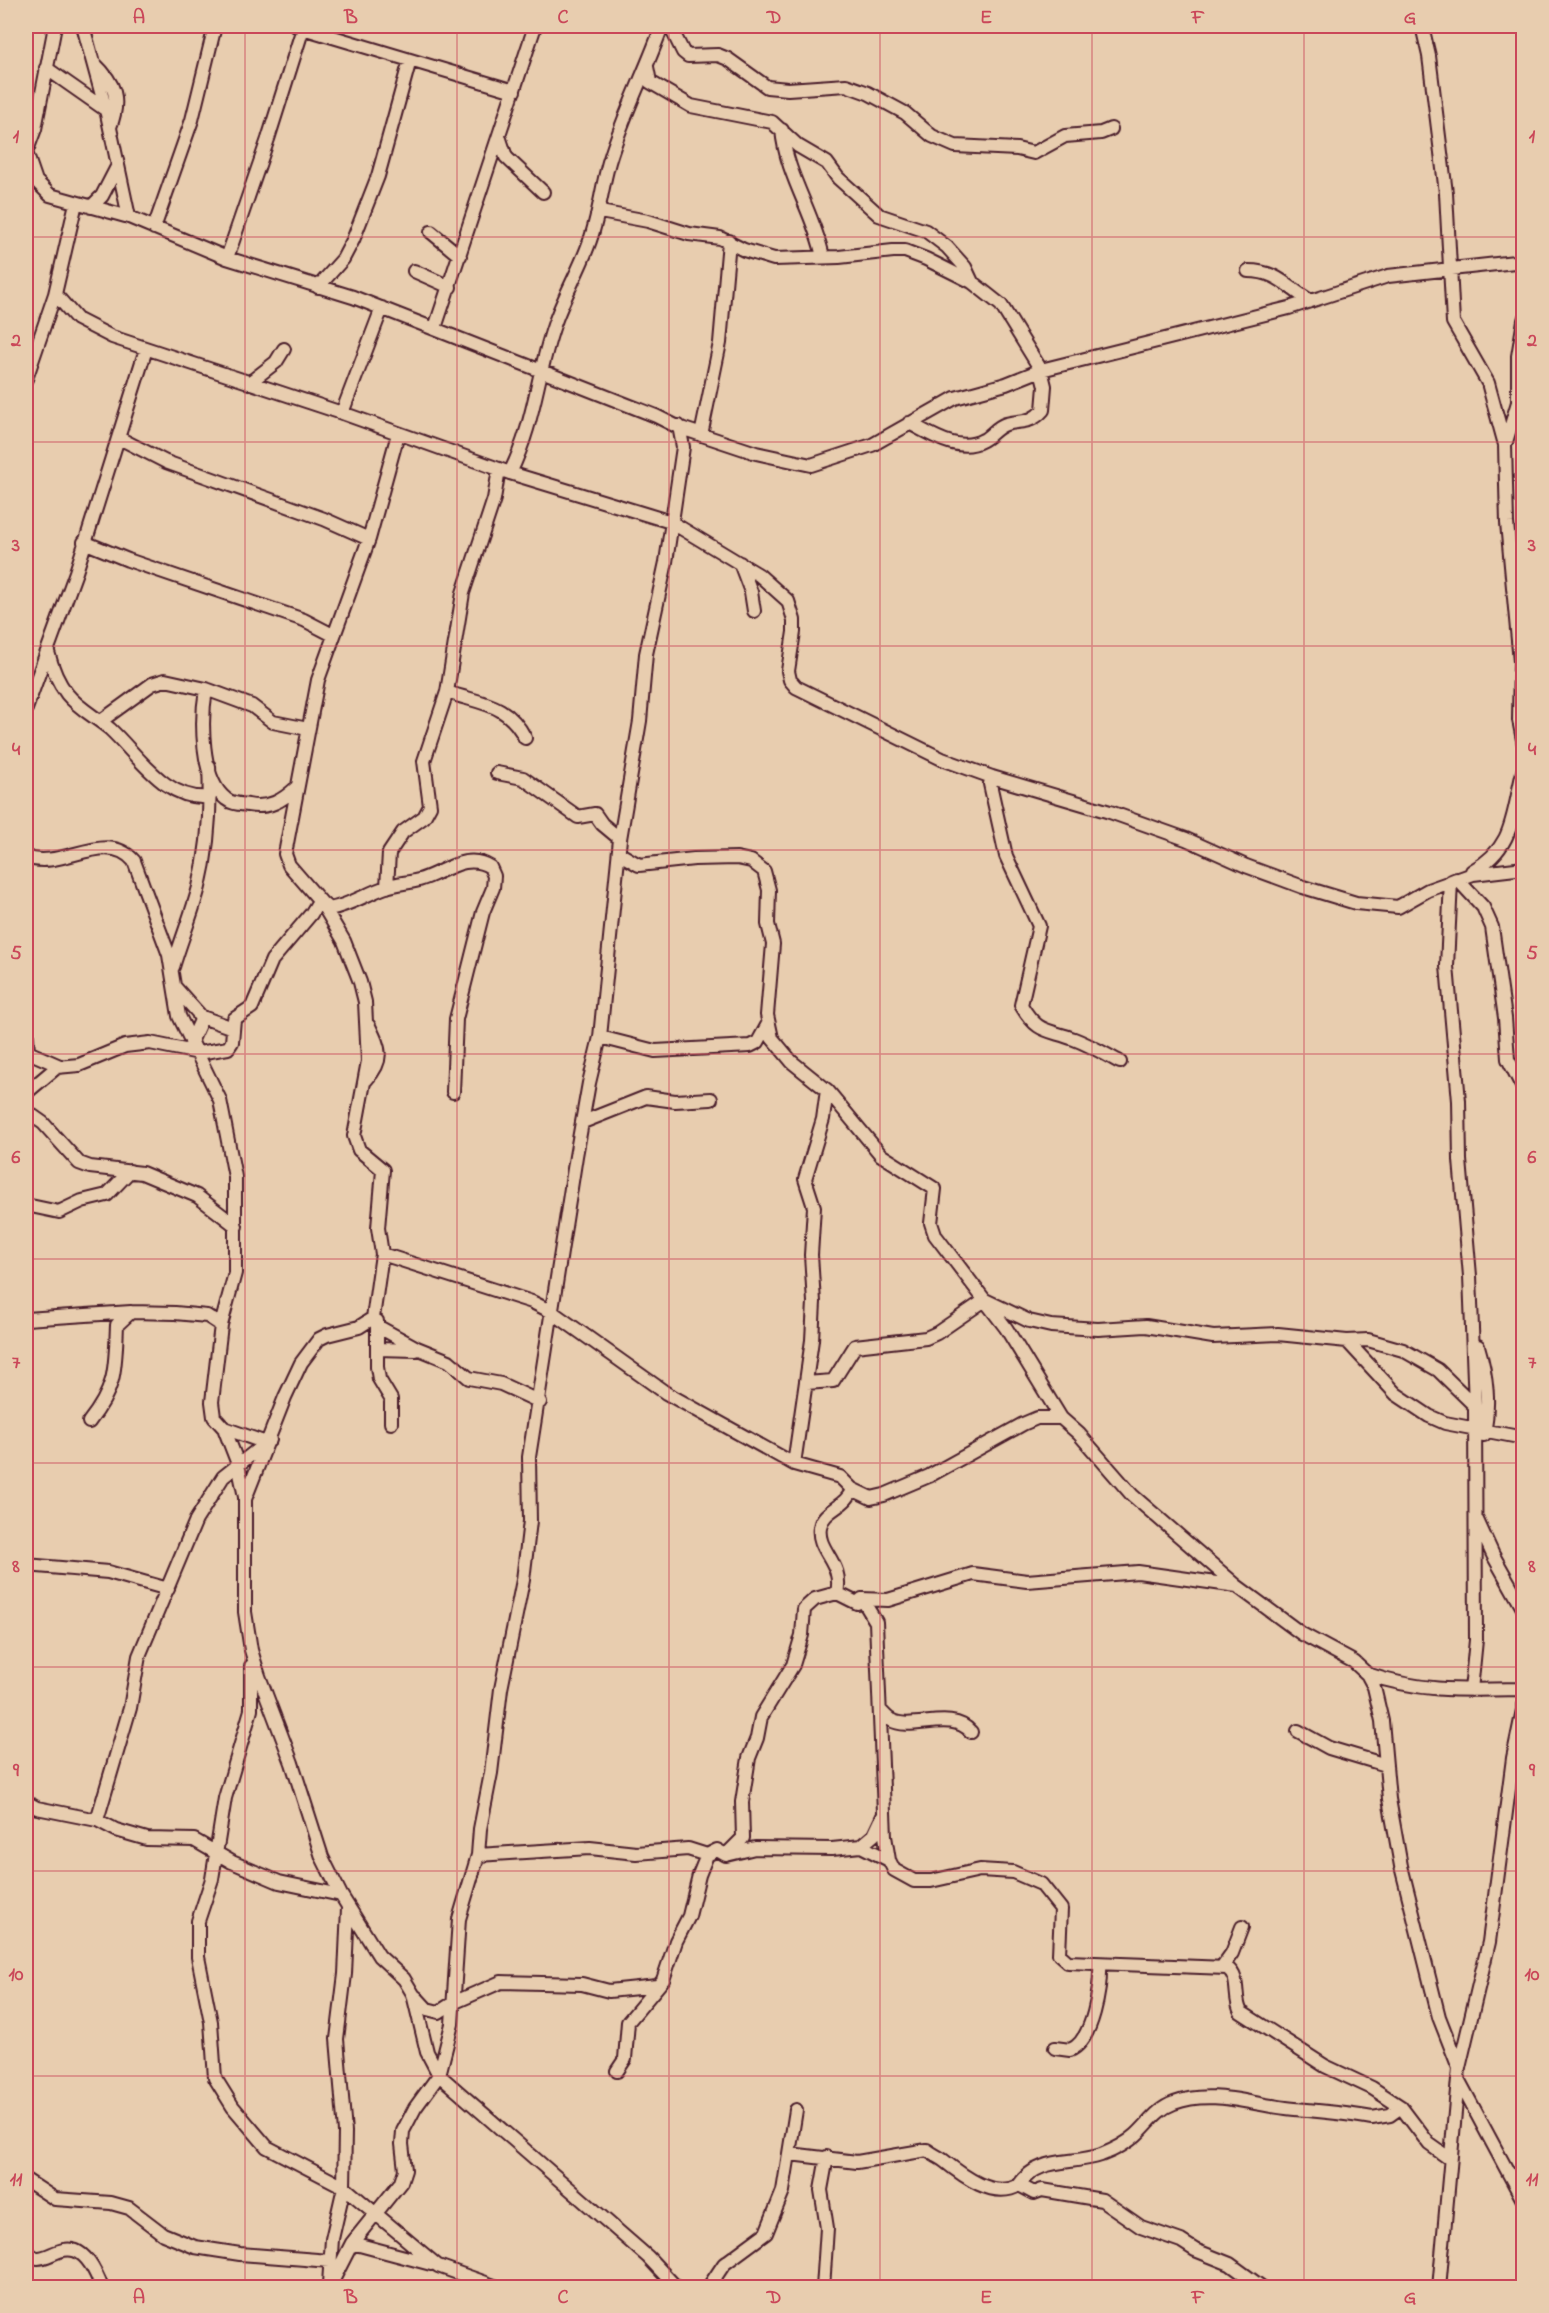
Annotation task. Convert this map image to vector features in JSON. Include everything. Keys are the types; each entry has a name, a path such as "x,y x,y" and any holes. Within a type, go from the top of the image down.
{"street":[{"path":"55,26 35,129 26,152 36,181 50,195 129,217 227,258 382,308 701,435 756,453 811,465 872,446 955,398 1006,384 1041,370 1311,301 1388,276 1450,271 1524,261"},
{"path":"83,26 106,110 129,217"},
{"path":"154,228 192,120 215,26"},
{"path":"435,328 500,139 535,26"},
{"path":"387,887 389,853 403,832 424,817 430,806 424,761 447,692 463,593 504,471 529,431 540,370 555,322 600,212 609,162 662,26"},
{"path":"670,26 683,52 688,56 718,55 728,59 761,85 772,89 835,84 856,88 905,113 932,136 955,146 1017,149 1034,153 1065,136 1101,133 1111,129"},
{"path":"1422,26 1429,56 1446,193 1453,322 1488,384 1505,444 1507,523 1520,652 1519,720 1524,745"},
{"path":"227,258 268,139 299,27 514,91"},
{"path":"318,287 343,259 353,240 378,177 410,60"},
{"path":"93,63 114,86 117,106 110,128"},
{"path":"647,66 650,82 684,104 767,120 782,130 798,146 826,163 838,178 879,215 926,231 965,267 972,282"},
{"path":"46,68 106,110"},
{"path":"782,130 784,146 820,238 823,257"},
{"path":"500,139 506,157 543,192"},
{"path":"92,207 102,196 117,167"},
{"path":"27,373 55,294 76,203"},
{"path":"600,212 729,241 765,257 823,257 905,251 972,282 1001,305 1041,370 1045,402 1037,417 1029,422 999,427 981,442 972,445 951,443 909,423"},
{"path":"431,232 460,256"},
{"path":"701,435 720,343 729,241"},
{"path":"414,271 450,287"},
{"path":"1248,271 1264,271 1278,276 1297,293 1311,301"},
{"path":"55,294 67,310 89,327 146,349 342,413 504,471 671,522 759,575 788,601 792,611 794,632 788,671 790,680 796,687 915,748 992,777 1110,812 1186,839 1303,887 1370,906 1398,907 1428,890 1486,871 1524,868"},
{"path":"342,413 382,308"},
{"path":"1505,444 1518,402 1518,356 1524,320"},
{"path":"26,709 48,652 146,349"},
{"path":"249,383 276,362 284,349"},
{"path":"329,2287 352,2243 374,2212 401,2182 405,2170 402,2144 404,2131 427,2090 440,2075 452,2024 459,1919 478,1855 501,1689 523,1580 530,1521 529,1457 540,1402 554,1294 583,1122 600,1037 620,839 640,721 646,654 666,562 683,447 679,426"},
{"path":"245,1499 301,1363 313,1345 327,1335 363,1325 373,1318 376,1305 382,1254 378,1228 383,1170 359,1150 354,1136 365,1081 368,1050 360,982 344,941 320,902 289,865 285,854 318,680 369,539 398,434"},
{"path":"119,438 166,462 324,519 369,539"},
{"path":"84,542 128,560 304,620 333,635"},
{"path":"740,563 752,592 754,611"},
{"path":"48,652 54,673 68,694 101,721 160,780 175,790 193,797 210,797"},
{"path":"101,721 157,682 177,681 252,706 273,722 308,729"},
{"path":"172,971 198,890 207,853 209,766 202,722 206,689"},
{"path":"447,692 497,707 519,727 525,738"},
{"path":"209,766 217,789 232,803 258,807 274,804 283,800 297,787"},
{"path":"1454,881 1485,863 1502,848 1509,830 1524,768"},
{"path":"497,773 523,778 578,817 595,814 602,824 620,839"},
{"path":"992,777 990,784 1000,838 1013,873 1039,926 1021,1005 1049,1034 1072,1038 1120,1062"},
{"path":"26,857 34,860 66,857 117,847 126,851 137,865 170,955 179,1016 220,1100 235,1177 235,1273 220,1325 212,1402 214,1417 224,1428 238,1464 245,1499 244,1587 251,1650 251,1710 235,1760 218,1832 212,1879 198,1924 198,1957 211,2022 215,2078 233,2108 267,2147 344,2187 413,2248 438,2266"},
{"path":"620,854 639,865 694,859 737,858 750,861 764,871 769,890 768,924 773,944 768,1023 772,1038 784,1055 826,1090 880,1155 935,1189 931,1223 936,1235 1024,1355 1061,1418 1144,1506 1237,1586 1302,1634 1354,1662 1367,1674 1374,1687 1382,1721 1394,1833 1439,2017 1458,2074 1524,2202"},
{"path":"320,902 329,909 346,906 387,887 420,880 467,862 486,865 494,876 493,888 483,912 459,1003 453,1092"},
{"path":"1454,881 1483,907 1492,927 1505,1018 1508,1059 1524,1090"},
{"path":"1454,881 1447,966 1457,1072 1460,1160 1473,1330 1475,1409 1480,1428"},
{"path":"26,1020 28,1052 60,1066 79,1065 125,1046 141,1043 199,1053 228,1048 232,1042 234,1019 252,1006 272,960 320,902"},
{"path":"174,986 201,1020 192,1042"},
{"path":"199,1016 232,1028"},
{"path":"600,1037 655,1051 750,1046 758,1042 768,1023"},
{"path":"26,1093 60,1066"},
{"path":"794,1464 806,1383 814,1302 811,1256 814,1208 805,1179 824,1119 826,1090"},
{"path":"583,1122 646,1097 675,1101 711,1099"},
{"path":"26,1111 43,1122 79,1162 90,1167 142,1173 197,1196 236,1226"},
{"path":"26,1204 59,1212 82,1201 107,1196 130,1171"},
{"path":"382,1254 532,1302 552,1312 666,1393 794,1464 840,1477 852,1489 871,1498 884,1495 929,1476 1037,1418 1061,1418"},
{"path":"532,1302 554,1294"},
{"path":"985,1300 1029,1321 1051,1326 1098,1329 1146,1326 1214,1337 1278,1334 1347,1341 1368,1340 1403,1350 1448,1377 1475,1409"},
{"path":"806,1383 833,1381 855,1346 932,1336 985,1300"},
{"path":"376,1305 378,1375 390,1398 391,1423"},
{"path":"26,1319 131,1312 207,1316 226,1306"},
{"path":"89,1422 106,1400 112,1382 117,1325 131,1312"},
{"path":"207,1316 220,1325"},
{"path":"377,1326 449,1361 469,1378 501,1384 540,1402"},
{"path":"1472,1690 1475,1663 1476,1468 1480,1428 1488,1406 1487,1385 1473,1330"},
{"path":"1347,1341 1396,1394 1429,1416 1456,1426 1480,1428 1524,1438"},
{"path":"378,1349 423,1350"},
{"path":"1456,1426 1475,1409"},
{"path":"224,1428 268,1441"},
{"path":"97,1820 130,1708 139,1656 196,1520 223,1477 268,1441"},
{"path":"837,1593 837,1569 822,1542 820,1529 822,1520 847,1500 852,1489"},
{"path":"1475,1515 1493,1555 1524,1610"},
{"path":"26,1565 108,1572 168,1589"},
{"path":"726,1855 743,1838 742,1802 749,1758 757,1738 761,1717 793,1665 802,1635 804,1609 815,1599 837,1593 857,1603 862,1599 888,1600 974,1574 1027,1581 1138,1572 1237,1586"},
{"path":"862,1599 876,1622 884,1812 889,1860 897,1873 914,1881 931,1881 980,1870 1013,1872 1031,1878 1048,1890 1061,1909 1058,1948 1062,1959 1070,1963 1222,1967 1232,1971 1238,2007 1251,2020 1289,2041 1325,2066 1372,2088 1401,2107 1430,2144 1450,2159"},
{"path":"876,1622 888,1600"},
{"path":"251,1650 292,1763 322,1857 341,1895 379,1956 404,1979 413,1994 427,2009 439,2012 453,2002 501,1982 582,1984 609,1991 657,1986"},
{"path":"1367,1674 1417,1688 1524,1689"},
{"path":"1439,2288 1458,2074 1489,1942 1524,1705"},
{"path":"880,1710 896,1722 942,1722 960,1725 971,1732"},
{"path":"1298,1731 1329,1748 1386,1765"},
{"path":"26,1802 38,1808 97,1820 116,1830 147,1839 201,1842 232,1862 279,1882 341,1895"},
{"path":"861,1846 874,1835 884,1812"},
{"path":"201,1842 218,1832"},
{"path":"617,2071 625,2059 628,2022 663,1980 676,1941 689,1916 699,1875 707,1855 717,1850 726,1855 755,1848 832,1849 861,1846 889,1860"},
{"path":"478,1855 590,1848 636,1853 688,1849 707,1855"},
{"path":"329,2287 330,2261 344,2187 345,2132 337,2039 345,1974 348,1907"},
{"path":"1222,1967 1232,1953 1242,1927"},
{"path":"1055,2048 1070,2050 1076,2048 1083,2039 1099,1996 1100,1964"},
{"path":"413,1994 427,2052 427,2090"},
{"path":"427,2052 440,2075 648,2257 677,2288"},
{"path":"790,2154 863,2162 927,2150 966,2177 985,2186 1010,2191 1019,2185 1032,2170 1042,2166 1088,2159 1117,2148 1139,2133 1156,2112 1174,2103 1194,2098 1247,2101 1372,2118 1390,2115 1401,2107"},
{"path":"708,2288 724,2264 766,2233 783,2192 796,2110"},
{"path":"823,2288 827,2228 821,2190 826,2157"},
{"path":"26,2180 55,2199 111,2203 129,2208 163,2234 195,2247 240,2254 330,2261"},
{"path":"1019,2185 1034,2193 1042,2190 1101,2200 1141,2227 1181,2241 1195,2250 1230,2264 1263,2288"},
{"path":"352,2243 438,2266 500,2288"},
{"path":"26,2248 30,2256 38,2259 70,2248 77,2250 86,2255 95,2268 102,2288"}]}
